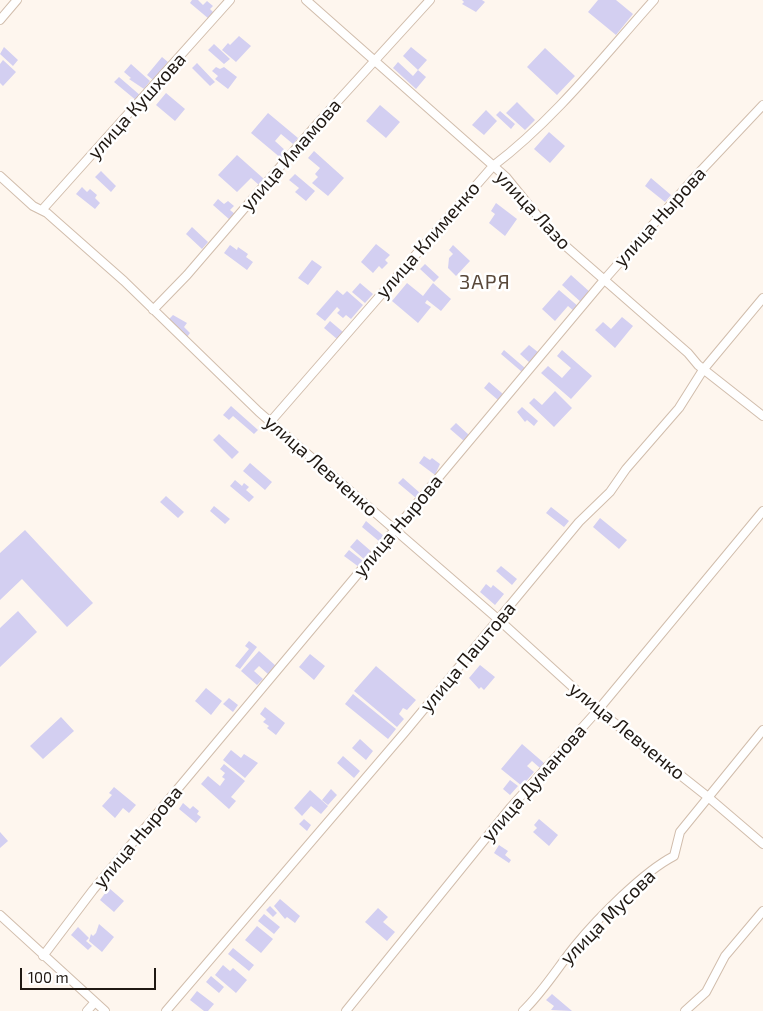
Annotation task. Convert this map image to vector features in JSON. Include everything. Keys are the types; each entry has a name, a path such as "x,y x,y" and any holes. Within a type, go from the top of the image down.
{"street":[{"path":"0,20 18,0"},
{"name":"улица Кушхова","path":"42,210 230,0"},
{"name":"улица Лазо","path":"306,0 506,177 553,236 688,353 704,370 763,416"},
{"name":"улица Имамова","path":"153,310 430,0"},
{"name":"улица Клименко","path":"271,421 493,166 517,148 654,0"},
{"name":"улица Нырова","path":"44,956 93,890 604,280 695,177 763,104"},
{"name":"улица Левченко","path":"0,176 33,206 42,210 111,269 271,421 499,620 598,710 708,797 763,844"},
{"name":"улица Паштова","path":"166,1011 499,620 579,522 610,492 626,469 679,408 704,370 763,298"},
{"name":"улица Думанова","path":"346,1011 511,807 598,710 763,512"},
{"name":"улица Мусова","path":"523,1011 576,944 646,875 674,856 680,832 763,730"},
{"path":"685,1011 706,992 725,956 763,911"},
{"path":"0,915 105,1011"},
{"path":"87,1011 95,1002"}],"building":[{"path":"192,0 198,0 203,5 207,1 213,6 210,9 214,13 209,19 190,3"},
{"path":"462,0 482,0 485,2 476,12 462,4 464,2"},
{"path":"598,0 616,0 633,14 616,35 588,12"},
{"path":"239,36 251,46 236,62 222,50 228,43 230,45"},
{"path":"214,44 230,59 224,64 208,50"},
{"path":"4,47 18,60 13,66 0,54"},
{"path":"411,47 427,60 418,70 403,56"},
{"path":"545,48 575,76 557,95 527,67"},
{"path":"162,57 168,62 153,80 147,75"},
{"path":"3,60 16,72 3,86 0,83 0,64"},
{"path":"398,62 413,76 418,70 426,77 416,89 393,68"},
{"path":"197,63 215,82 210,86 192,68"},
{"path":"131,64 150,81 144,89 129,79 131,78 124,72"},
{"path":"216,67 220,69 224,67 237,77 228,89 215,79 218,76 212,71"},
{"path":"119,77 141,96 137,101 114,82"},
{"path":"166,93 185,109 175,121 156,105"},
{"path":"517,102 535,120 525,130 506,113"},
{"path":"380,105 400,122 386,138 366,121"},
{"path":"486,110 497,121 484,135 472,125"},
{"path":"500,111 515,124 511,129 496,115"},
{"path":"268,113 298,138 293,144 281,134 275,141 287,152 282,159 251,133"},
{"path":"549,132 565,146 550,163 534,149"},
{"path":"314,151 344,178 328,196 312,183 318,177 315,174 320,168 308,158"},
{"path":"237,155 264,179 259,185 251,178 237,192 218,175"},
{"path":"101,171 116,186 111,192 95,177"},
{"path":"295,174 315,191 306,201 295,192 299,188 289,180"},
{"path":"651,178 671,195 665,202 645,186"},
{"path":"82,187 87,192 90,189 97,195 95,198 100,203 95,209 76,194"},
{"path":"218,199 224,204 228,201 234,206 230,210 235,214 230,220 213,205"},
{"path":"496,203 517,219 505,236 489,223 495,214 491,211"},
{"path":"192,227 208,242 202,249 186,234"},
{"path":"376,244 390,255 385,260 388,263 382,269 379,266 373,273 361,262"},
{"path":"230,245 237,250 238,247 248,254 246,257 253,262 247,270 224,253"},
{"path":"453,245 470,261 456,276 448,268 449,258 453,254 449,250"},
{"path":"312,260 322,267 308,285 298,278"},
{"path":"425,264 439,277 434,282 420,269"},
{"path":"571,275 591,293 582,303 562,285"},
{"path":"360,283 373,294 365,303 352,292"},
{"path":"407,283 423,296 433,283 451,299 441,311 427,300 425,303 431,307 418,323 392,301"},
{"path":"337,290 343,295 347,291 363,305 351,319 346,315 343,318 337,313 340,310 337,307 325,321 316,314"},
{"path":"559,290 579,307 575,312 568,306 555,321 542,309"},
{"path":"173,315 187,323 184,327 190,333 187,337 168,320"},
{"path":"622,317 633,326 615,348 595,330 603,322 611,329"},
{"path":"330,321 343,332 337,339 324,328"},
{"path":"529,345 539,353 530,363 520,354"},
{"path":"504,350 525,368 522,372 501,354"},
{"path":"562,350 592,376 571,399 541,373 548,366 562,378 571,368 557,356"},
{"path":"489,382 503,394 498,400 484,388"},
{"path":"555,391 572,408 554,427 529,403 534,398 542,405"},
{"path":"231,406 258,430 254,434 233,416 229,420 223,415"},
{"path":"522,407 538,421 534,426 527,420 525,422 517,412"},
{"path":"456,423 469,435 464,441 450,429"},
{"path":"219,434 239,452 232,459 213,440"},
{"path":"424,456 430,460 432,458 440,464 435,475 419,463"},
{"path":"250,463 272,482 265,490 243,471"},
{"path":"403,478 420,493 416,498 398,483"},
{"path":"235,480 242,486 244,483 249,487 246,490 254,497 249,502 230,486"},
{"path":"166,496 184,512 178,518 160,502"},
{"path":"214,506 230,519 225,524 210,511"},
{"path":"551,507 569,521 564,527 546,513"},
{"path":"600,518 627,540 619,549 593,527"},
{"path":"366,521 385,537 380,542 362,527"},
{"path":"25,530 93,603 67,627 22,579 0,600 0,553"},
{"path":"357,539 372,552 365,560 350,547"},
{"path":"349,550 363,561 359,567 344,556"},
{"path":"501,566 517,579 512,585 496,571"},
{"path":"486,584 491,588 493,585 504,594 495,605 480,592"},
{"path":"18,611 37,632 0,667 0,628"},
{"path":"249,641 257,647 240,669 235,666 249,649 245,646"},
{"path":"259,651 276,666 269,675 259,666 254,671 263,679 257,685 241,671"},
{"path":"310,654 325,666 314,680 299,667"},
{"path":"480,665 495,677 484,690 481,687 479,689 469,678"},
{"path":"376,666 416,700 407,710 403,708 399,714 404,719 397,727 354,691"},
{"path":"206,688 222,701 211,715 195,701"},
{"path":"353,694 396,729 388,739 345,704"},
{"path":"229,698 238,705 233,712 223,704"},
{"path":"265,707 285,723 276,735 263,722 266,719 260,714"},
{"path":"61,717 74,731 43,759 30,746"},
{"path":"360,739 373,751 366,760 352,748"},
{"path":"522,744 544,763 540,768 532,761 527,766 534,772 522,786 501,769"},
{"path":"231,750 241,758 244,754 258,763 245,778 223,760"},
{"path":"343,756 360,771 354,778 337,763"},
{"path":"224,764 245,781 231,797 236,801 229,809 201,784 208,776 220,786 225,779 222,777 225,773 220,769"},
{"path":"510,780 518,786 510,795 503,789"},
{"path":"114,787 136,805 129,813 123,808 115,818 102,806 112,795 109,793"},
{"path":"331,789 337,795 328,805 322,800"},
{"path":"310,790 328,806 321,814 311,806 302,816 294,808"},
{"path":"183,803 190,809 193,806 199,811 197,814 201,817 196,823 179,809"},
{"path":"304,819 311,825 307,831 299,824"},
{"path":"539,819 558,835 549,846 533,832 537,828 534,825"},
{"path":"0,832 8,841 0,848"},
{"path":"499,845 508,851 505,855 511,860 509,863 494,853"},
{"path":"109,888 124,901 114,912 100,900"},
{"path":"280,899 300,916 295,923 287,917 285,919 274,906"},
{"path":"270,906 277,913 273,917 266,910"},
{"path":"378,908 388,917 383,922 395,932 387,941 365,922"},
{"path":"264,914 280,927 274,934 258,921"},
{"path":"99,924 114,937 102,952 89,941 91,934 93,936 96,933"},
{"path":"257,926 273,939 261,953 245,940"},
{"path":"78,927 89,938 86,941 92,946 88,950 71,935"},
{"path":"233,948 254,965 249,971 228,954"},
{"path":"223,965 230,971 233,968 247,980 236,993 215,975"},
{"path":"211,976 224,987 219,993 206,982"},
{"path":"197,991 214,1004 208,1011 204,1011 190,1000"},
{"path":"552,994 572,1011 551,1010 554,1006 546,1000"}],"district":[{"name":"ЗАРЯ","path":"485,282"}]}
